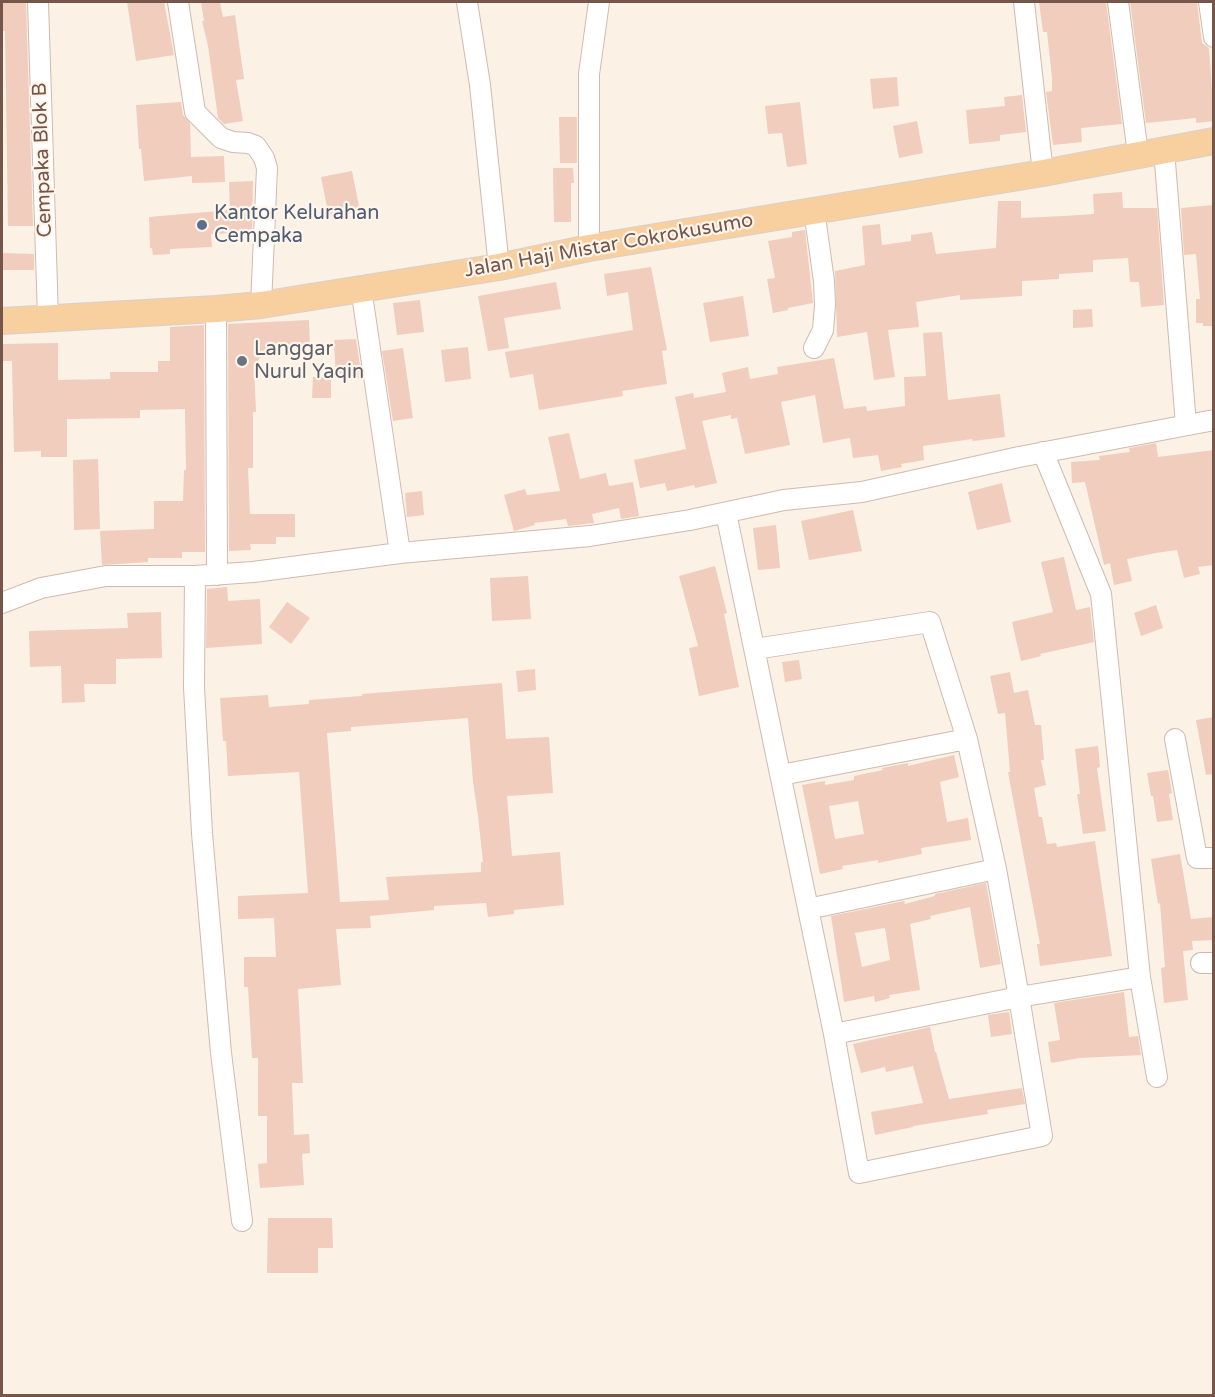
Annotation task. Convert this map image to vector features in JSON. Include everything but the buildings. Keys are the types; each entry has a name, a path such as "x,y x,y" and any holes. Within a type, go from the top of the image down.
{"main road":[{"name":"Jalan Haji Mistar Cokrokusumo","path":"2,321 261,305 499,267 589,248 1043,173 1214,141"}],"street":[{"name":"Cempaka Blok B","path":"38,2 48,318"},
{"path":"178,2 195,112 220,138 233,142 248,142 256,146 267,168 261,305"},
{"path":"467,2 480,85 499,267"},
{"path":"589,248 589,74 599,2"},
{"path":"1024,2 1043,173"},
{"path":"1118,2 1138,154"},
{"path":"1209,2 1214,37"},
{"path":"1164,150 1186,425"},
{"path":"814,210 825,305 824,330 814,348"},
{"path":"361,288 400,553"},
{"path":"216,309 217,575"},
{"path":"2,603 41,588 106,576 217,575 400,553 590,536 690,520 784,500 862,492 1043,452 1214,420"},
{"path":"1043,452 1101,594 1140,977 1157,1077"},
{"path":"726,513 834,1034 859,1173 1042,1136 996,869 967,740 930,622 755,649"},
{"path":"195,576 194,687 202,833 221,1053 242,1221"},
{"path":"1175,739 1197,858 1214,858"},
{"path":"781,775 967,740"},
{"path":"808,909 996,869"},
{"path":"834,1034 1019,997 1140,977"}],"place":[{"name":"Kantor Kelurahan Cempaka","path":"202,225"},
{"name":"Langgar Nurul Yaqin","path":"242,361"}]}
